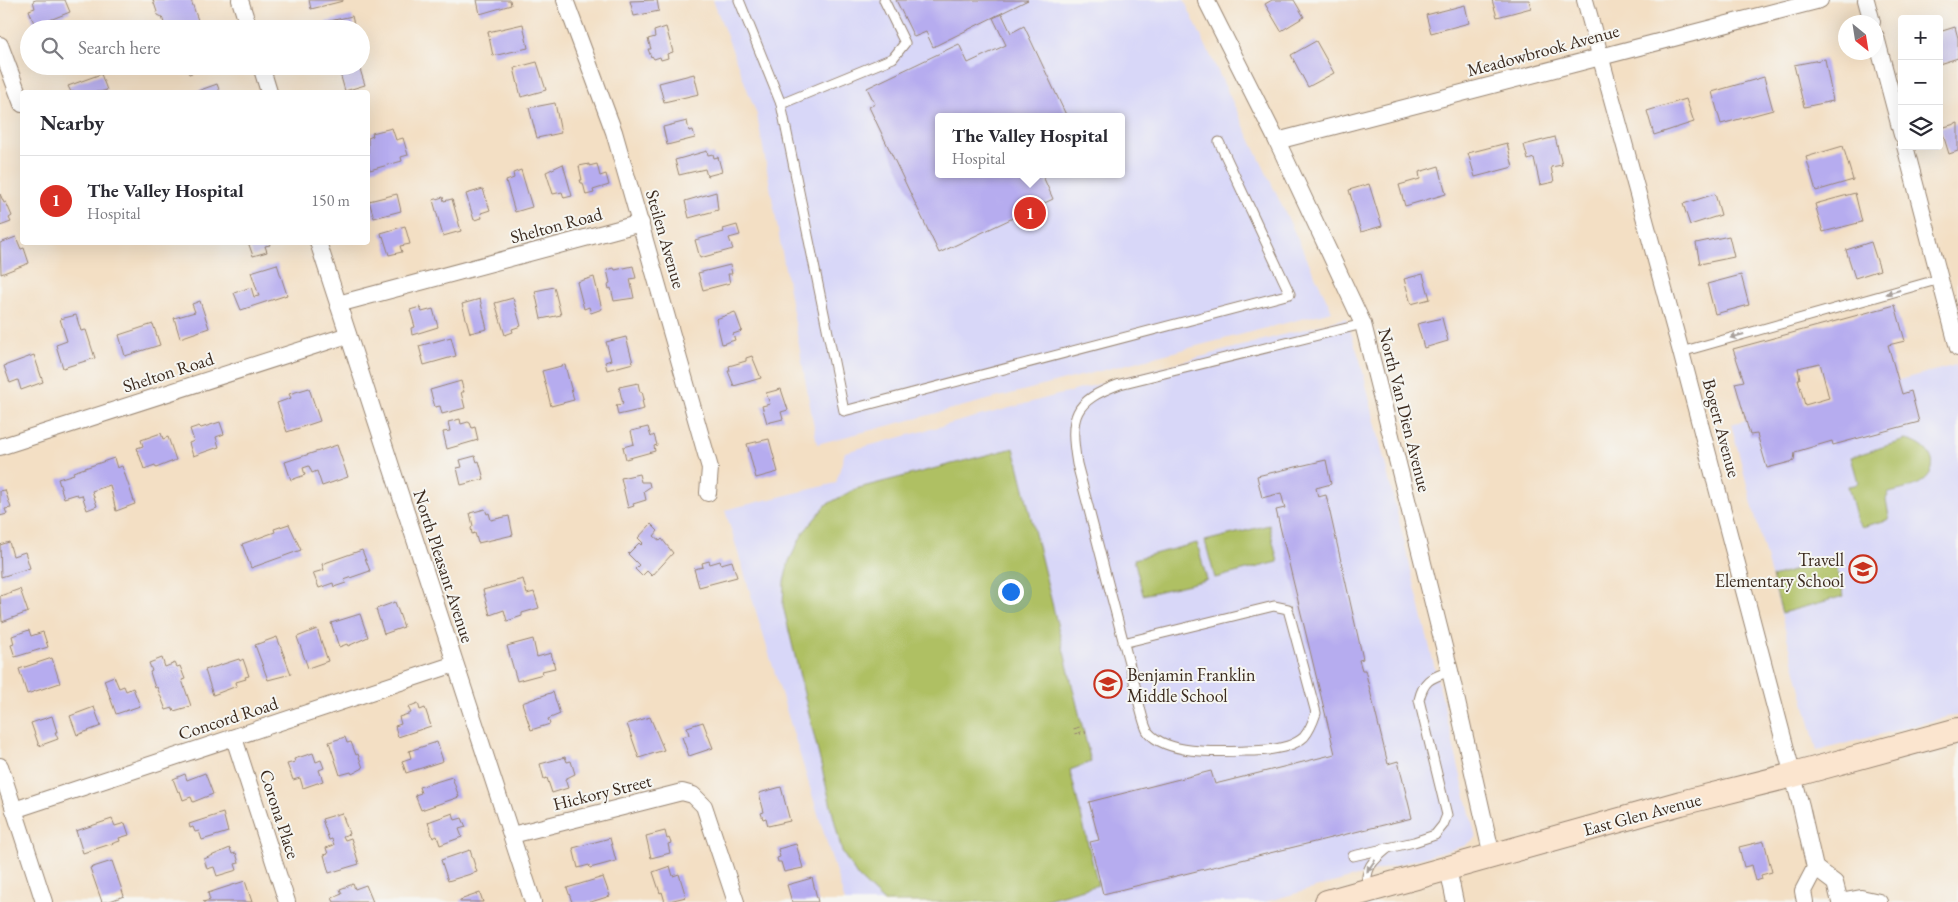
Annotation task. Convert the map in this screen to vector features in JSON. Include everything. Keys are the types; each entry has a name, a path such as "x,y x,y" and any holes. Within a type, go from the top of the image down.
{"street":[{"path":"240,0 246,20"},
{"name":"Steilen Avenue","path":"565,0 614,132 710,468 708,493"},
{"name":"North Van Dien Avenue","path":"1206,0 1277,141 1363,324 1450,671 1492,856"},
{"name":"Bogert Avenue","path":"1585,0 1682,352 1816,868"},
{"name":"Meadowbrook Avenue","path":"1277,141 1820,0"},
{"path":"1866,0 1870,15"},
{"path":"0,45 20,99"},
{"path":"1882,60 1898,120"},
{"path":"264,75 268,90"},
{"path":"1906,150 1958,348"},
{"name":"Shelton Road","path":"338,304 640,223"},
{"name":"North Pleasant Avenue","path":"319,245 534,902"},
{"name":"Shelton Road","path":"0,447 348,335"},
{"name":"Concord Road","path":"14,810 455,664"},
{"name":"East Glen Avenue","path":"1327,902 1681,803 1958,730"},
{"name":"Corona Place","path":"234,738 287,902"},
{"path":"0,766 44,902"},
{"name":"Hickory Street","path":"512,835 682,792 694,795 708,816 736,902"},
{"path":"1448,868 1455,902"},
{"path":"1805,902 1803,891 1816,868 1835,883 1840,902 1861,898 1879,902"}],"lane":[{"path":"739,0 781,104 844,411 1290,294 1219,142"},
{"path":"781,104 893,58 905,43 884,0"},
{"path":"1682,352 1940,279"},
{"path":"1123,643 1274,606 1288,609 1316,714 1303,738 1289,745 1249,751 1204,752 1184,750 1161,741 1147,731 1123,643 1077,464 1072,437 1076,417 1083,403 1102,390 1363,324"},
{"path":"1353,856 1414,842 1435,835 1443,825 1447,815 1419,700 1422,687 1431,678 1450,671"},
{"path":"1366,891 1366,874 1372,862 1390,846"}],"path":[{"path":"1077,728 1076,734 1087,732"}],"shaded area":[{"path":"713,0 1184,0 1332,311 817,444 757,115"},
{"name":"Benjamin Franklin Middle School","path":"1346,318 1360,360 1476,838 1464,846 1265,902 845,902 725,510 836,483 845,452"},
{"name":"Travell Elementary School","path":"1956,365 1958,374 1958,714 1817,751 1731,424"}],"green space":[{"path":"1905,440 1920,445 1926,450 1932,462 1929,475 1915,485 1889,493 1886,499 1889,517 1887,520 1862,527 1857,521 1848,486 1855,485 1858,482 1851,457"},
{"path":"1014,448 1091,762 1070,770 1098,885 1037,902 884,902 858,877 842,852 783,606 784,582 789,561 803,533 826,505 855,489"},
{"path":"1269,525 1278,562 1215,578 1205,541"},
{"path":"1197,543 1207,580 1143,595 1134,559"},
{"path":"1834,559 1844,596 1782,613 1772,577"}],"building":[{"path":"65,0 70,12 50,20 33,20 29,10 35,8 33,1"},
{"path":"153,0 191,0 198,20 163,20 158,15"},
{"path":"309,0 343,0 343,1 311,9"},
{"path":"477,0 510,0 511,5 480,14"},
{"path":"657,0 659,11 634,16 630,1"},
{"path":"896,0 1028,0 933,47 926,32 914,37"},
{"path":"1272,0 1294,0 1304,17 1281,31 1265,4"},
{"path":"1492,0 1529,0 1531,8 1497,17"},
{"path":"1465,5 1469,23 1431,33 1426,15"},
{"path":"1002,14 1011,33 1024,26 1065,113 935,113 935,178 1044,178 1053,199 939,253 869,107 875,104 867,88 959,44 968,63 1006,45 993,18"},
{"path":"352,16 353,20 334,20"},
{"path":"523,24 528,48 493,56 488,32"},
{"path":"666,27 673,52 667,54 668,58 661,60 660,57 654,59 651,57 648,49 651,49 648,39 655,37 654,31"},
{"path":"1955,27 1958,38 1958,58 1943,63 1943,60 1943,31"},
{"path":"1316,41 1334,73 1308,87 1291,55"},
{"path":"1825,59 1833,101 1804,107 1794,65"},
{"path":"537,62 546,90 521,97 514,68"},
{"path":"694,74 699,94 664,102 659,83"},
{"path":"101,75 107,90 70,90 68,86"},
{"path":"341,75 362,75 365,85 345,90"},
{"path":"1764,77 1773,110 1721,124 1712,92"},
{"path":"217,84 219,90 200,90"},
{"path":"1686,99 1694,122 1654,135 1647,111"},
{"path":"555,103 561,133 537,138 529,108"},
{"path":"687,121 689,131 693,130 695,138 667,145 663,127"},
{"path":"1958,123 1958,151 1949,154 1943,134 1943,127"},
{"path":"392,128 396,140 403,138 408,155 401,157 402,161 370,170 370,137 373,136 372,133"},
{"path":"1555,137 1562,165 1551,167 1554,182 1540,185 1534,158 1528,160 1524,145"},
{"path":"1507,143 1513,167 1475,177 1468,153"},
{"path":"1843,146 1853,180 1816,191 1806,157"},
{"path":"707,151 708,155 713,154 714,158 718,157 722,172 707,176 705,169 679,175 675,160"},
{"path":"563,164 572,196 564,198 562,192 553,194 546,172"},
{"path":"589,164 589,166 597,164 600,176 606,174 609,185 593,190 594,193 586,195 583,183 580,180 582,180 579,166"},
{"path":"1439,166 1446,194 1405,206 1399,185 1420,179 1419,172"},
{"path":"521,170 532,207 515,212 506,181 514,178 513,173"},
{"path":"1369,184 1382,226 1361,232 1349,190"},
{"path":"483,189 490,210 481,213 482,218 474,220 466,194"},
{"path":"716,192 718,210 689,218 685,201"},
{"path":"1855,193 1862,222 1823,232 1815,204"},
{"path":"0,194 12,216 9,218 11,222 0,226"},
{"path":"397,194 401,211 374,218 370,201"},
{"path":"1715,194 1721,215 1690,225 1683,204"},
{"path":"443,197 444,201 452,199 461,231 443,236 433,200"},
{"path":"737,225 740,235 729,238 733,249 700,258 695,240 724,232 723,229"},
{"path":"405,226 410,244 400,246 402,252 389,255 381,233"},
{"path":"1729,236 1734,257 1700,264 1696,243"},
{"path":"16,237 21,249 24,248 29,263 1,274 0,243"},
{"path":"1871,242 1880,270 1855,278 1846,250"},
{"path":"249,245 270,245 265,246 267,252 253,256"},
{"path":"277,264 287,295 241,310 234,293 251,287 254,297 259,296 251,272"},
{"path":"730,265 732,274 728,274 730,283 703,290 698,273"},
{"path":"633,266 636,278 630,279 634,298 614,301 611,288 609,289 608,284 610,283 607,270"},
{"path":"1423,274 1430,299 1411,304 1404,279"},
{"path":"1741,275 1749,305 1715,314 1707,284"},
{"path":"594,277 602,309 591,313 589,307 584,309 577,282"},
{"path":"554,287 561,315 541,319 535,291"},
{"path":"513,298 521,326 512,329 513,332 505,335 495,303"},
{"path":"480,299 487,329 470,333 462,304"},
{"path":"200,301 209,328 180,338 174,318 195,312 192,304"},
{"path":"1895,305 1905,341 1888,345 1902,394 1911,391 1919,422 1833,445 1832,441 1795,452 1794,461 1767,468 1757,434 1750,435 1735,383 1744,381 1733,349","holes":["1820,363 1829,398 1805,405 1798,379 1800,379 1798,368"]},
{"path":"420,307 422,312 433,309 438,327 412,335 411,328 415,327 410,310"},
{"path":"735,312 742,331 733,334 735,340 722,344 716,319"},
{"path":"76,315 81,331 86,330 95,358 63,368 56,345 67,341 60,319"},
{"path":"1442,318 1448,341 1424,348 1417,324"},
{"path":"153,324 160,345 125,356 119,335"},
{"path":"451,337 456,356 424,365 419,346"},
{"path":"626,337 633,363 607,370 605,362 611,360 606,342"},
{"path":"34,355 43,382 21,390 18,380 10,383 4,366"},
{"path":"752,356 761,378 734,386 728,371 730,371 729,366 746,361 746,358"},
{"path":"565,365 574,400 551,406 542,371"},
{"path":"461,381 464,392 461,392 465,408 442,414 440,406 435,407 430,390"},
{"path":"638,383 644,399 642,400 644,409 618,415 616,405 623,404 619,387"},
{"path":"309,388 320,421 287,432 277,403 291,398 289,394"},
{"path":"781,389 788,410 781,412 783,419 767,423 762,406 770,404 766,393"},
{"path":"460,419 461,424 468,422 472,428 475,427 478,440 447,449 443,432 450,431 448,422"},
{"path":"220,422 224,434 216,437 219,447 193,456 189,443 194,441 190,429 199,426 201,428"},
{"path":"648,427 651,437 654,435 657,445 654,446 655,451 626,459 623,447 634,444 631,431"},
{"path":"161,433 163,439 168,437 176,460 156,468 155,465 144,469 137,448 143,446 141,440"},
{"path":"769,439 778,472 756,478 747,444"},
{"path":"337,445 348,477 322,486 317,471 312,473 309,466 303,468 305,475 291,480 285,462"},
{"path":"475,456 477,462 479,461 484,479 461,485 457,468 462,467 460,460"},
{"path":"114,458 117,468 122,466 135,504 116,511 110,485 92,491 97,506 87,510 82,495 78,496 77,494 64,498 58,479"},
{"path":"1326,460 1331,484 1316,488 1318,497 1326,495 1363,659 1359,660 1362,670 1365,670 1388,764 1398,761 1412,818 1103,894 1090,842 1099,840 1089,802 1211,771 1215,784 1335,754 1276,510 1285,508 1281,493 1262,498 1257,476"},
{"path":"639,474 641,482 649,482 650,487 644,491 646,500 633,504 634,506 628,508 621,478"},
{"path":"5,490 11,508 5,509 7,514 0,516 0,491"},
{"path":"485,509 487,514 489,513 491,520 509,516 513,535 478,543 475,533 472,534 471,528 473,526 470,513"},
{"path":"289,524 301,550 251,568 242,544 275,532 274,529"},
{"path":"651,524 658,531 654,536 660,541 662,539 673,553 652,576 647,571 642,576 635,569 639,565 628,554 639,543 641,545 643,543 638,538"},
{"path":"9,542 13,556 25,552 30,568 1,577 0,545"},
{"path":"362,550 370,571 344,580 346,583 334,587 333,583 319,588 313,573 324,570 322,564"},
{"path":"709,561 710,564 720,561 721,564 732,561 737,577 699,587 694,569 703,567 702,563"},
{"path":"523,579 527,594 534,592 539,608 522,613 522,616 507,621 504,610 490,615 483,590"},
{"path":"20,589 28,612 2,622 0,596"},
{"path":"395,602 404,627 384,634 376,609"},
{"path":"360,614 368,637 348,646 347,644 339,647 331,623"},
{"path":"317,629 328,661 308,668 297,637"},
{"path":"29,630 31,636 43,632 48,647 15,657 11,645 14,644 12,636"},
{"path":"277,637 291,674 268,680 255,645"},
{"path":"533,639 537,657 551,653 555,668 542,671 543,674 517,681 507,646"},
{"path":"52,658 60,683 27,694 19,669"},
{"path":"162,658 165,667 175,663 177,667 180,666 185,679 182,680 191,706 174,711 173,708 166,710 157,687 155,688 149,663"},
{"path":"239,659 240,661 243,659 249,676 236,682 237,686 213,695 205,670"},
{"path":"114,676 119,688 124,686 126,691 133,688 140,706 116,714 104,680"},
{"path":"553,692 560,714 548,719 550,724 531,730 522,703"},
{"path":"418,703 420,710 425,708 431,726 398,737 395,726 401,724 399,717 411,713 408,707"},
{"path":"94,707 101,726 77,735 70,716"},
{"path":"52,716 58,739 39,746 31,723"},
{"path":"650,717 664,750 639,758 627,724"},
{"path":"703,722 713,748 689,756 682,737 689,735 687,727"},
{"path":"345,737 347,743 351,742 356,755 358,754 363,768 352,774 351,772 340,775 329,742"},
{"path":"437,742 443,761 406,773 402,761 411,758 409,751"},
{"path":"313,753 316,762 321,760 324,768 319,770 323,781 303,788 300,778 293,780 287,764 295,762 294,759"},
{"path":"565,757 567,762 571,761 575,774 565,779 568,788 552,793 547,778 544,779 540,764"},
{"path":"205,773 213,794 193,802 191,797 183,800 173,779 185,774 187,780"},
{"path":"452,777 459,797 421,810 415,795 421,793 419,787"},
{"path":"781,787 790,821 768,826 766,818 763,819 761,813 764,812 759,793"},
{"path":"223,813 228,832 202,840 199,831 195,832 193,827 190,828 189,824"},
{"path":"342,813 349,834 343,836 345,840 351,838 359,864 329,873 324,855 328,854 326,848 334,845 332,839 329,840 322,819"},
{"path":"453,813 455,820 462,818 466,827 459,829 462,837 440,845 437,836 433,838 428,822"},
{"path":"112,819 115,826 125,823 129,835 119,838 120,841 83,853 76,831"},
{"path":"665,831 667,839 669,838 671,843 668,844 670,853 651,858 646,836"},
{"path":"610,838 616,861 590,868 589,865 578,868 573,848"},
{"path":"1764,841 1772,872 1761,875 1762,879 1756,881 1752,865 1744,867 1739,847"},
{"path":"796,844 803,868 784,872 781,862 778,862 777,858 780,857 778,849"},
{"path":"230,848 232,854 236,853 239,863 235,864 237,870 217,876 214,867 207,869 204,859"},
{"path":"470,850 477,872 448,881 441,860"},
{"path":"112,861 124,896 102,902 90,868"},
{"path":"670,866 673,876 679,874 686,897 665,902 653,872"},
{"path":"603,877 610,896 591,902 572,902 567,888"},
{"path":"812,878 818,902 792,902 787,885"},
{"path":"245,881 252,902 203,902 210,900 208,893"},
{"path":"353,884 355,889 366,885 373,902 334,902 332,898 342,894 340,889"},
{"path":"480,893 483,902 460,902 460,900"}],"place":[{"name":"The Valley Hospital","path":"1030,213"},
{"name":"Travell Elementary School","path":"1863,569"},
{"name":"Benjamin Franklin Middle School","path":"1108,684"}]}
